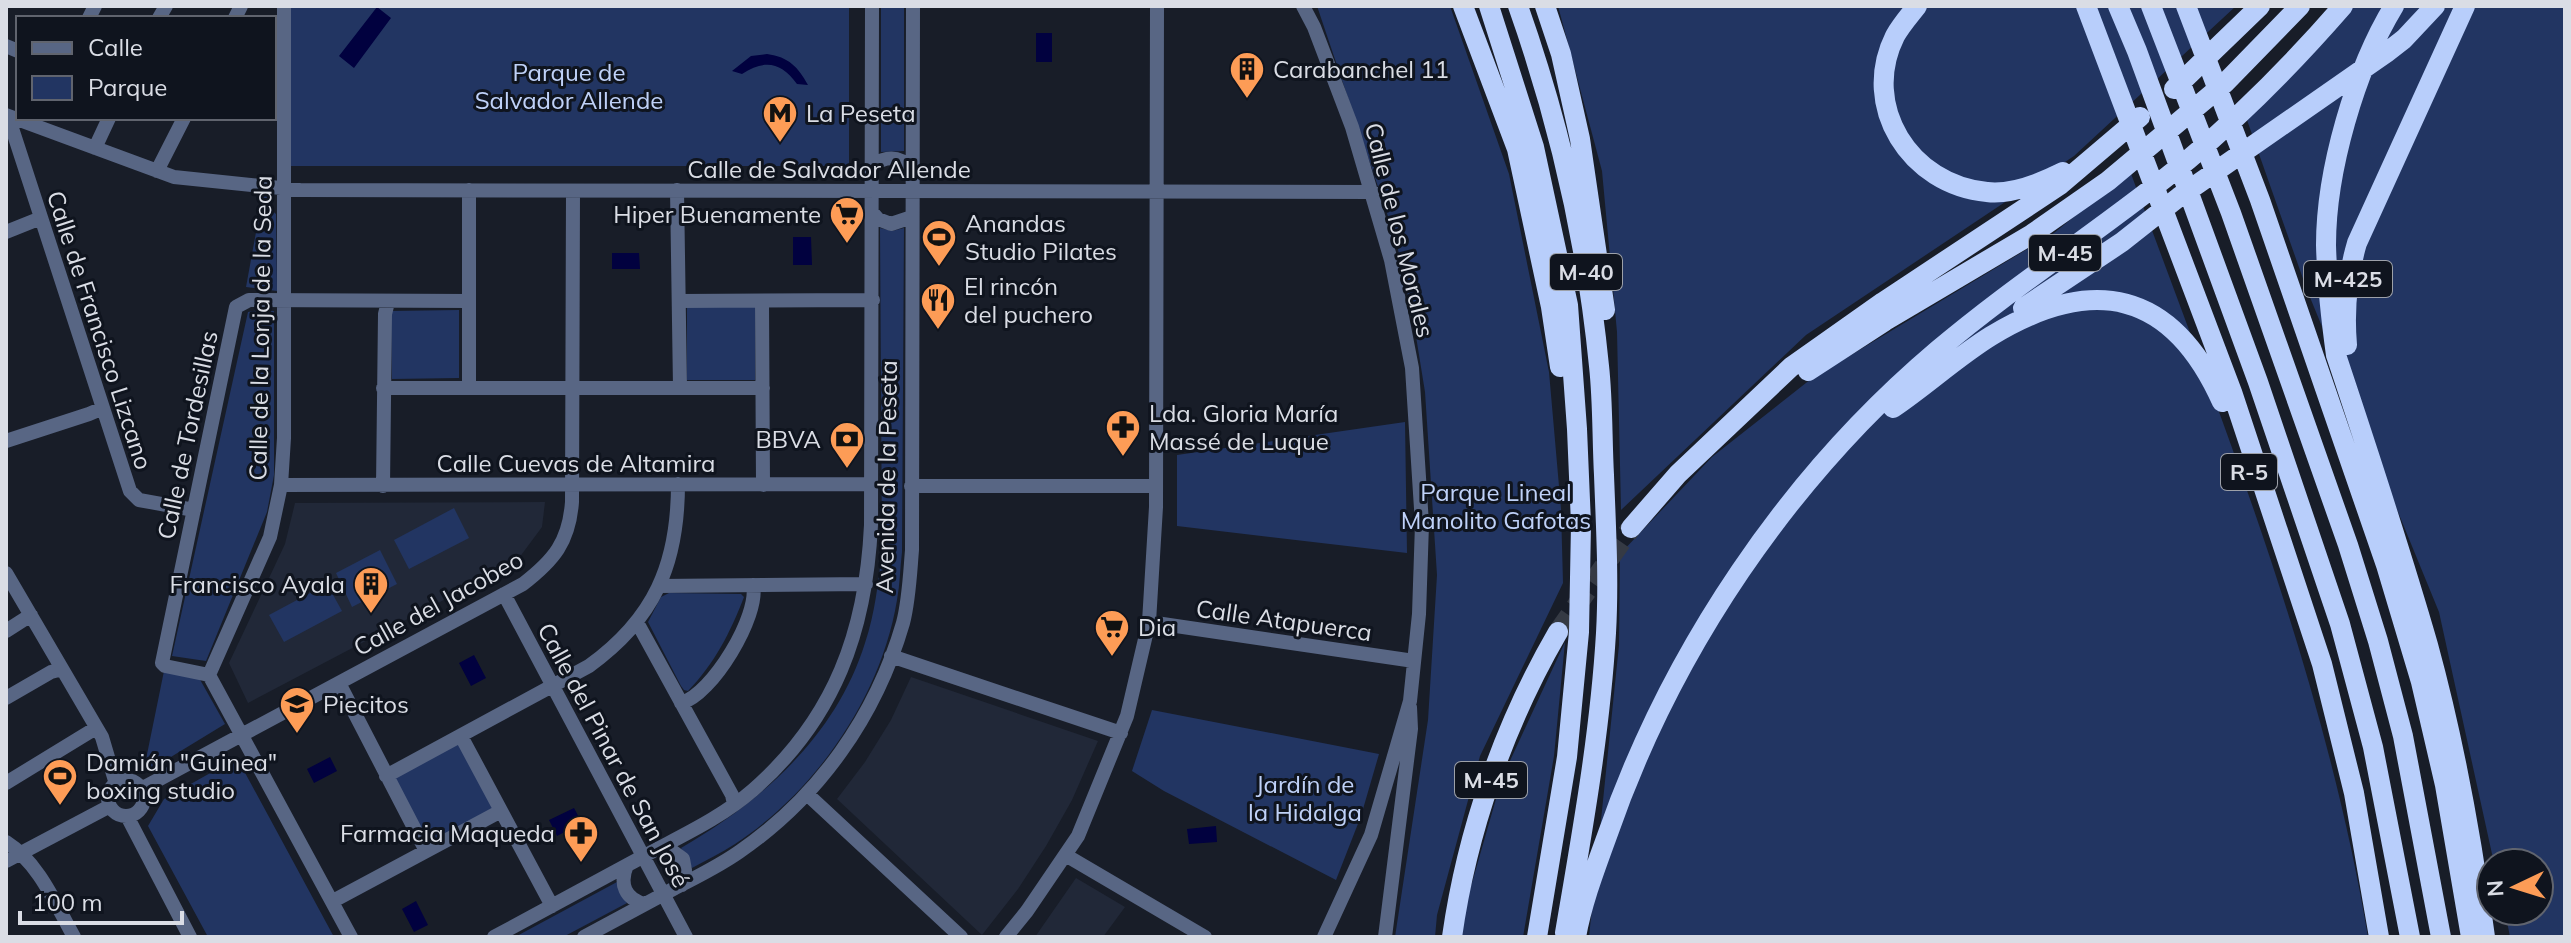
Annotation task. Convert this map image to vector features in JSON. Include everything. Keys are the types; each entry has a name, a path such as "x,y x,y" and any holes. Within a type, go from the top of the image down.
{"highway":[{"path":"1463,6 1517,149 1551,307 1559,362 1577,429"},
{"name":"M-40","path":"1489,6 1534,147 1568,305 1577,429 1581,524 1579,632 1567,757 1537,937"},
{"name":"M-40","path":"1518,6 1558,138 1586,275 1599,367 1607,546 1606,632 1594,760 1564,937"},
{"path":"1545,6 1561,54 1580,139 1604,302 1614,503 1607,546"},
{"path":"1917,6 1896,33 1889,52 1884,86 1888,120 1908,152 1930,171 1958,186 1988,193 2021,189 2088,160"},
{"path":"2070,6 2107,59"},
{"path":"2086,6 2232,392 2322,664 2354,793 2379,937"},
{"name":"R-5","path":"2118,6 2258,382 2340,624 2373,747 2410,937"},
{"path":"2186,6 2260,200 2386,565 2421,682 2445,785 2471,937"},
{"name":"M-45","path":"1631,528 1678,474 1791,367 2060,185 2163,99 2260,6"},
{"name":"M-45","path":"1735,418 1885,321 2032,234 2096,190 2225,83 2300,6"},
{"name":"M-45","path":"1576,937 1592,879 1625,786 1662,703 1758,546 1849,433 1937,351 2190,158 2307,48 2343,6"},
{"path":"2394,6 2378,31 2344,130 2331,195 2326,244 2331,321 2336,355 2428,646 2451,739 2478,880 2485,937"},
{"path":"1723,599 1815,491 1893,408 1955,354 2122,242 2179,197 2386,53 2435,6"},
{"name":"M-425","path":"2405,570 2399,530 2356,390 2348,351 2345,318 2349,272 2369,213 2465,6"},
{"path":"2155,15 2231,213 2321,465 2378,641 2403,736 2441,937"},
{"name":"R-5","path":"1893,408 1989,337 2027,315 2062,303 2097,299 2133,305 2161,318 2188,342 2209,372 2228,414 2292,598 2347,794 2379,937"},
{"name":"M-45","path":"1452,937 1457,902 1496,764 1534,673 1558,632"}],"street":[{"name":"Calle de la Lonja de la Seda","path":"209,675 270,537 281,485 284,6"},
{"name":"Avenida de la Peseta","path":"494,937 659,848 753,790 814,720 841,673 853,644 866,584 871,525 872,6"},
{"name":"Avenida de la Peseta","path":"584,937 736,855 756,841 807,794 862,722 879,688 904,620 912,550 913,6"},
{"path":"1006,937 1067,856 1078,836 1121,733 1149,622 1155,486 1157,6"},
{"name":"Calle de los Morales","path":"1303,6 1339,89 1373,192 1402,311 1417,408 1422,524 1410,701 1371,835 1324,937"},
{"name":"Calle de Francisco Lizcano","path":"7,116 132,495 139,500 194,510"},
{"name":"Calle de Salvador Allende","path":"18,120 157,171 198,181 285,189 1373,192"},
{"path":"95,148 108,120"},
{"path":"157,171 183,120"},
{"path":"872,165 894,157 912,169"},
{"path":"469,190 469,387"},
{"path":"677,190 680,387"},
{"name":"Calle del Jacobeo","path":"141,789 504,594 544,568 562,544 570,524 572,485 573,192"},
{"path":"872,212 878,219 891,224 912,217"},
{"path":"6,232 41,218"},
{"name":"Calle de Tordesillas","path":"209,675 162,663 236,307 249,300 284,300"},
{"path":"284,300 469,301"},
{"path":"680,301 873,300"},
{"path":"383,486 385,307 388,302"},
{"path":"762,302 763,485"},
{"path":"383,388 763,388"},
{"path":"6,441 103,408"},
{"path":"386,776 553,687 611,650 638,624 659,586 674,539 678,484"},
{"name":"Calle Cuevas de Altamira","path":"281,485 871,484"},
{"path":"911,486 1155,486"},
{"path":"6,573 105,744 116,784"},
{"path":"659,586 866,584"},
{"path":"681,703 691,700 707,685 734,648 752,607 753,585"},
{"name":"Calle del Pinar de San José","path":"504,594 686,937"},
{"path":"6,631 31,615"},
{"name":"Calle Atapuerca","path":"1149,622 1414,661"},
{"path":"638,624 732,795 734,804"},
{"path":"891,656 1121,733"},
{"path":"6,698 62,669"},
{"path":"209,675 351,937"},
{"path":"339,683 426,851"},
{"path":"1385,937 1411,729 1410,701"},
{"path":"6,783 96,728"},
{"path":"461,736 552,906"},
{"path":"132,781 141,789 142,807 127,816 117,814 110,806 108,796 116,784 132,781"},
{"path":"807,794 961,937"},
{"path":"6,861 110,806"},
{"path":"333,901 501,811"},
{"path":"127,816 190,937"},
{"path":"1371,835 1378,830 1393,832 1396,844"},
{"path":"6,842 24,853 74,937"},
{"path":"659,848 672,851 683,859 685,870 682,885"},
{"path":"1067,856 1205,937"},
{"path":"627,865 624,887 632,899 645,904"}],"shaded area":[{"path":"377,7 391,18 354,68 339,56"},
{"path":"1036,33 1052,33 1052,62 1036,62"},
{"path":"767,54 792,64 808,85 797,84 785,71 772,65 758,66 742,74 732,71 751,56"},
{"path":"793,237 811,237 812,265 793,265"},
{"path":"612,253 639,253 640,269 612,269"},
{"path":"545,502 542,527 519,558 248,703 229,663 285,544 295,503"},
{"path":"474,655 486,678 471,686 459,663"},
{"path":"911,677 1098,741 1072,800 1046,846 982,935 837,799 891,720"},
{"path":"330,757 337,771 314,783 307,769"},
{"path":"574,808 582,823 557,836 549,820"},
{"path":"1216,826 1217,842 1189,844 1187,829"},
{"path":"1076,878 1125,907 1103,937 1035,937"},
{"path":"416,901 428,925 414,932 402,909"}],"green space":[{"name":"Parque de Salvador Allende","path":"289,6 849,6 849,166 287,166"},
{"path":"881,6 904,6 904,151 881,152"},
{"name":"Parque Lineal Manolito Gafotas","path":"1317,6 1450,6 1509,174 1549,372 1561,509 1563,583 1480,756 1437,915 1435,937 1395,937 1428,720 1437,575 1425,392 1396,240"},
{"path":"1558,6 2236,6 2074,156 1806,335 1621,510 1617,332 1602,171"},
{"path":"2354,6 2565,6 2565,937 2510,937 2508,927 2555,927 2555,847 2490,847 2439,612 2307,290 2247,120"},
{"path":"2130,171 2234,454 2298,645 2349,839 2368,937 1589,937 1619,645 1620,554 1712,457 1811,379 2054,233"},
{"path":"263,194 268,195 270,209 276,214 277,291 246,287"},
{"path":"880,228 892,231 904,228 902,552 898,594 889,636 860,706 818,769 765,822 735,844 692,868 681,848 740,809 792,763 835,708 852,677 865,643 876,598 882,552"},
{"path":"687,307 755,307 755,380 687,380"},
{"path":"459,310 459,378 392,379 391,311"},
{"path":"274,311 274,475 267,512 206,661 172,656 248,312"},
{"path":"1405,422 1407,553 1177,526 1177,455"},
{"path":"454,508 469,538 409,569 394,540"},
{"path":"380,550 397,584 352,607 336,573"},
{"path":"327,584 342,611 284,642 269,615"},
{"path":"669,593 741,594 744,597 721,647 688,691 681,686 648,622 661,597"},
{"path":"1565,642 1554,756 1523,937 1461,937 1463,914 1502,778"},
{"path":"164,671 198,676 225,724 143,774"},
{"name":"Jardín de la Hidalga","path":"1152,710 1379,754 1361,816 1336,880 1164,791 1132,771"},
{"path":"461,736 501,811 426,851 386,776"},
{"path":"237,758 334,937 208,937 148,826 164,799"},
{"path":"617,882 627,903 563,937 515,937"}],"tunnel":[{"path":"1558,632 1631,528"}],"place":[{"name":"Carabanchel 11","path":"1247,100"},
{"name":"La Peseta","path":"780,144"},
{"name":"Hiper Buenamente","path":"847,245"},
{"name":"Anandas Studio Pilates","path":"939,268"},
{"name":"El rincón del puchero","path":"938,331"},
{"name":"Lda. Gloria María Massé de Luque","path":"1123,458"},
{"name":"BBVA","path":"847,470"},
{"name":"Francisco Ayala","path":"371,615"},
{"name":"Dia","path":"1112,658"},
{"name":"Piecitos","path":"297,735"},
{"name":"Damián \"Guinea\" boxing studio","path":"60,807"},
{"name":"Farmacia Maqueda","path":"581,864"}]}
